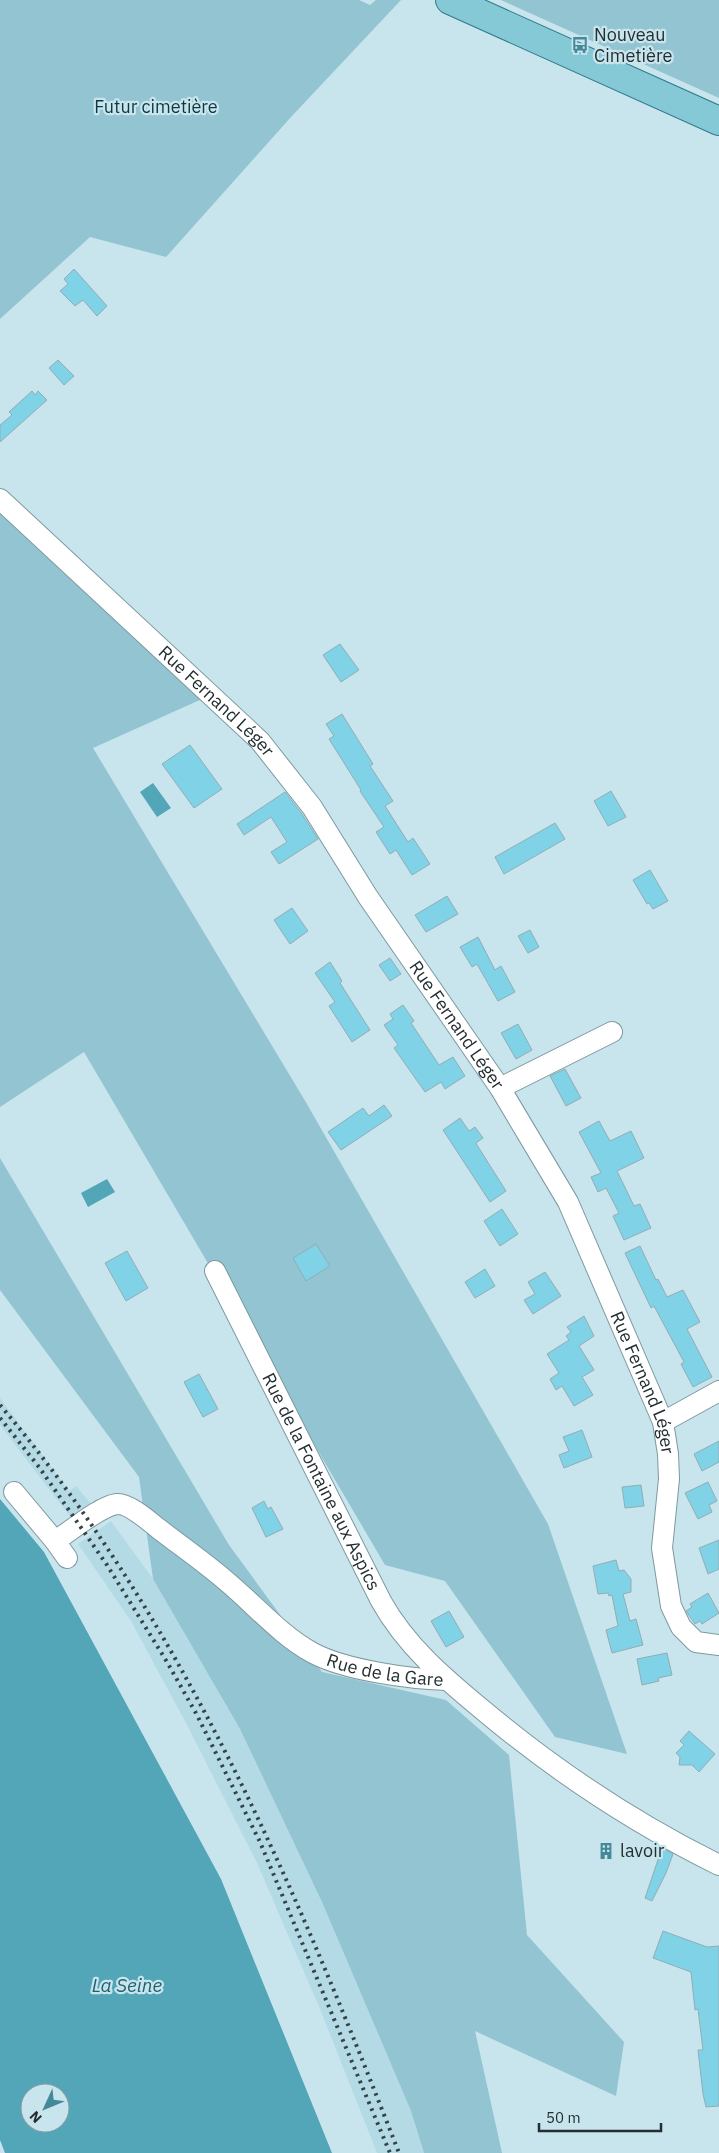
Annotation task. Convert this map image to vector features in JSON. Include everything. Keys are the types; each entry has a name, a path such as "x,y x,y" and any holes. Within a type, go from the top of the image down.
{"main road":[{"path":"450,0 719,121"}],"street":[{"name":"Rue Fernand Léger","path":"0,499 260,741 312,807 368,897 500,1088 568,1202 663,1422 668,1454 669,1479 662,1548 671,1606 681,1627 696,1642 719,1645"},
{"path":"500,1088 612,1032"},
{"name":"Rue de la Fontaine aux Aspics","path":"215,1271 390,1618 406,1640 446,1680"},
{"path":"663,1422 719,1391"},
{"path":"14,1492 56,1541 66,1558"},
{"name":"Rue de la Gare","path":"56,1541 101,1511 118,1504 123,1505 147,1520 224,1579 291,1638 312,1652 337,1663 416,1678 446,1680 542,1759 667,1838 719,1865"}],"shaded area":[{"path":"0,1398 69,1491 76,1486 92,1505 72,1519 0,1425"},
{"path":"111,1521 153,1579 240,1729 322,1902 411,2111 424,2153 377,2153 320,2009 257,1863 187,1725 131,1621 78,1544"}],"green space":[{"name":"Futur cimetière","path":"0,0 359,0 370,5 376,0 401,0 291,117 166,257 90,237 0,319"},
{"path":"501,0 719,0 719,98"},
{"path":"0,511 202,699 93,748 304,1099 548,1524 627,1754 555,1737 445,1581 385,1565 84,1052 0,1107"},
{"path":"0,1158 229,1545 322,1672 446,1700 509,1755 527,1935 624,2042 616,2096 475,2031 502,2153 424,2153 411,2111 322,1902 240,1729 153,1579 139,1477 0,1290"}],"water":[{"path":"153,783 171,808 157,817 140,792"},
{"path":"107,1179 115,1192 88,1207 81,1193"},
{"name":"La Seine","path":"0,1499 44,1552 221,1879 332,2153 5,2153 0,2140"}],"building":[{"path":"74,269 107,306 97,316 83,300 75,306 60,291 68,284 64,279"},
{"path":"58,360 74,376 64,385 49,368"},
{"path":"32,391 35,395 38,391 47,400 0,442 0,425 12,415 9,412"},
{"path":"340,644 359,670 341,682 323,655"},
{"path":"342,714 373,764 370,766 393,801 385,806 408,842 413,838 430,864 412,875 396,850 390,854 376,832 384,827 329,739 334,736 326,724"},
{"path":"190,745 222,789 194,808 162,764"},
{"path":"611,791 626,817 608,826 594,801"},
{"path":"285,792 318,839 279,864 271,852 287,842 271,817 244,835 237,824"},
{"path":"555,823 565,839 504,874 495,857"},
{"path":"650,870 668,901 653,909 649,903 647,904 633,880"},
{"path":"447,896 458,914 426,932 415,915"},
{"path":"292,908 308,931 290,944 274,920"},
{"path":"530,930 539,947 528,953 518,936"},
{"path":"478,937 495,970 501,966 515,992 498,1001 477,964 472,967 460,947"},
{"path":"390,958 401,974 390,981 379,965"},
{"path":"330,962 342,981 340,983 370,1030 352,1042 329,1006 335,1002 315,973"},
{"path":"403,1005 414,1021 411,1023 439,1065 453,1057 465,1076 445,1089 441,1082 425,1092 394,1048 398,1045 384,1025 393,1019 390,1014"},
{"path":"518,1024 532,1050 516,1059 501,1033"},
{"path":"565,1069 581,1098 566,1106 550,1076"},
{"path":"384,1105 392,1116 341,1150 328,1132 363,1108 369,1116"},
{"path":"460,1118 469,1131 475,1127 483,1138 476,1143 506,1191 490,1202 443,1130"},
{"path":"599,1121 610,1141 631,1131 644,1158 617,1171 634,1206 640,1204 651,1228 624,1240 613,1216 619,1213 606,1188 598,1192 591,1177 601,1173 579,1132"},
{"path":"502,1209 518,1234 500,1246 484,1221"},
{"path":"316,1244 330,1266 306,1281 293,1258"},
{"path":"640,1246 656,1280 658,1279 667,1297 683,1290 700,1322 687,1329 712,1377 693,1387 681,1364 684,1362 654,1306 651,1308 625,1253"},
{"path":"127,1251 148,1288 126,1301 105,1263"},
{"path":"485,1269 495,1286 475,1298 465,1282"},
{"path":"545,1272 561,1296 533,1314 524,1300 535,1294 528,1282"},
{"path":"584,1316 594,1336 579,1346 594,1370 582,1377 593,1395 574,1406 562,1386 556,1390 550,1379 559,1373 547,1354 569,1340 566,1336 571,1332 567,1327"},
{"path":"199,1374 218,1409 203,1417 184,1382"},
{"path":"582,1430 592,1457 564,1468 559,1455 569,1451 563,1437"},
{"path":"719,1441 719,1462 702,1471 694,1454"},
{"path":"708,1482 717,1501 709,1505 712,1512 698,1519 685,1493"},
{"path":"641,1485 644,1506 625,1508 622,1487"},
{"path":"264,1501 268,1509 271,1507 283,1529 266,1537 252,1508"},
{"path":"719,1540 719,1569 708,1574 699,1548"},
{"path":"616,1560 619,1571 624,1570 631,1579 631,1592 623,1594 630,1621 636,1619 643,1645 612,1653 606,1630 618,1626 612,1595 609,1596 608,1593 598,1594 593,1566"},
{"path":"708,1593 719,1613 702,1624 700,1621 695,1624 686,1611 692,1607 690,1604"},
{"path":"449,1611 464,1637 446,1647 431,1621"},
{"path":"667,1653 672,1675 658,1678 659,1681 642,1685 637,1659"},
{"path":"689,1731 715,1754 699,1772 692,1765 679,1765 680,1757 676,1753 684,1745 680,1741"},
{"path":"662,1848 673,1854 652,1901 645,1898"},
{"path":"663,1931 707,1947 719,1946 719,2106 706,2107 703,2094 698,2050 703,2050 698,2009 695,2010 691,1972 653,1958"}],"railway":[{"path":"0,1405 66,1489 126,1577 180,1668 230,1762 276,1858 319,1955 399,2153"},
{"path":"0,1418 39,1467 107,1565 167,1662 197,1715 260,1842 390,2153"}],"place":[{"name":"Nouveau Cimetière","path":"580,45"},
{"name":"lavoir","path":"606,1851"}]}
